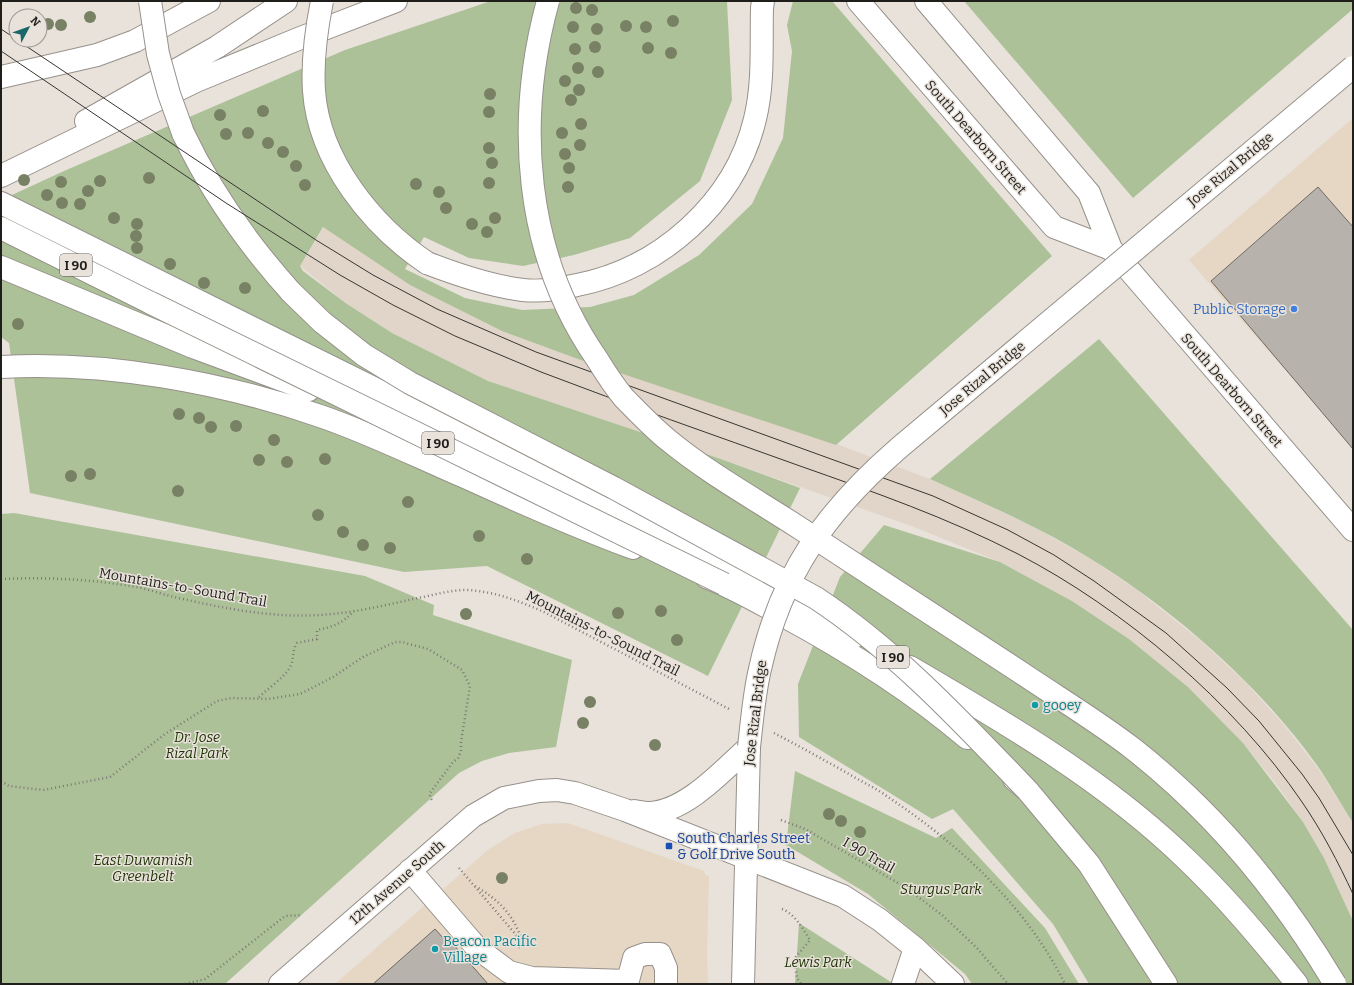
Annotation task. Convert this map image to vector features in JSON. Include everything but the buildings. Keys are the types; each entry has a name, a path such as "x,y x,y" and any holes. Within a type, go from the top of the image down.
{"main road":[{"path":"150,1 158,54 169,94 183,133 197,162 220,201 249,243 286,287 322,322 364,354 410,383 614,488 828,606 865,633 914,674 1028,790"},
{"path":"1,77 97,55 135,41 209,1"},
{"path":"1,169 217,46 286,1"},
{"path":"322,1 314,42 314,93 323,133 341,174 362,205 386,232 407,250 427,263 457,275 491,284 524,290 558,289 592,282 624,271 669,245 706,210 727,183 743,152 754,120 761,86 761,34 763,1"},
{"path":"1,176 196,81 396,1"},
{"path":"548,1 539,35 531,92 529,149 538,227 554,279 579,333 622,395 668,440 719,476 906,596 1131,748 1176,786 1213,822 1262,878 1303,934 1335,984"},
{"path":"754,1 761,34"},
{"name":"South Dearborn Street","path":"858,1 1054,227 1111,249"},
{"name":"South Dearborn Street","path":"926,1 1089,193 1111,249 1353,530"},
{"name":"Jose Rizal Bridge","path":"747,858 747,776 749,747 759,670 772,625 800,561 820,531 860,482 1353,67"},
{"name":"I 90","path":"1,203 428,414 797,603 936,682 1038,744 1095,783 1187,859 1229,902 1297,984"},
{"name":"I 90","path":"1,228 285,370 519,482 724,584 814,632 885,677 956,729 1028,790 1089,864 1166,984"},
{"path":"1,266 192,347 309,390 428,414"},
{"path":"3,367 76,368 149,375 225,387 320,416 391,444 563,521 724,584"},
{"path":"625,810 650,813 671,808 696,794 749,747"},
{"name":"12th Avenue South","path":"280,984 474,816 504,798 521,793 551,790 575,793 625,810"},
{"path":"625,810 843,896 880,920 915,948 953,984"},
{"path":"743,984 747,858"},
{"path":"410,870 472,954 509,972 532,978 627,982 634,958 645,954 660,954 666,968 666,984"},
{"path":"903,984 915,948"}],"path":[{"name":"Mountains-to-Sound Trail","path":"1,579 37,577 95,581 137,587 182,599 238,610 313,615 355,611 449,592 465,590 490,592 544,612 731,710"},
{"path":"259,697 288,670 292,664 294,647 296,644 317,638 317,630 338,625 347,620 355,611"},
{"path":"1,781 9,786 43,790 110,777 165,734 217,701 232,698 259,697 268,699 300,694 333,677 362,657 395,642 402,642 428,649 458,666 462,670 470,686 461,742 462,751 430,793 430,797 433,802"},
{"path":"773,732 887,796 956,849 995,885 1022,915 1051,955 1066,984"},
{"name":"I 90 Trail","path":"781,820 806,829 905,887 976,947 1008,984"},
{"path":"459,868 523,943"},
{"path":"473,884 497,900 506,910 519,931 523,943"},
{"path":"782,909 787,911 800,925 810,940 794,958 797,978 801,984"},
{"path":"185,984 205,978 285,916 302,915"},
{"path":"514,952 523,943"}],"shaded area":[{"name":"Public Storage","path":"1353,118 1353,448 1189,260"},
{"path":"324,227 410,285 930,479 1030,525 1091,559 1137,590 1200,640 1245,682 1285,726 1320,771 1353,823 1353,921 1324,858 1303,822 1280,789 1243,743 1188,687 1129,639 1072,601 1000,562 914,527 718,458 488,381 392,333 347,304 300,266"},
{"path":"568,823 704,871 709,877 707,953 708,984 335,984 489,849 515,833 542,824"}],"green space":[{"path":"491,1 727,1 732,100 700,181 630,238 574,255 523,266 469,258 424,237 405,269 465,298 522,310 590,307 634,295 699,255 752,204 783,138 792,51 787,25 793,1 832,1 1052,256 836,445 578,359 502,331 410,285 323,227 300,266 303,271 347,304 392,333 488,381 718,458 800,488 708,676 487,566 404,572 30,493 9,343 1,337 1,200 64,171 345,50"},
{"path":"964,1 1353,1 1353,9 1133,198"},
{"path":"1099,339 1353,630 1353,823 1321,771 1298,740 1246,682 1186,627 1123,580 1072,547 1012,516 930,479"},
{"name":"Dr. Jose Rizal Park","path":"14,513 365,576 434,605 433,615 572,660 556,747 509,753 482,761 459,773 225,984 1,984 1,514"},
{"path":"884,525 1000,562 1072,601 1129,639 1188,687 1243,743 1303,822 1324,858 1353,921 1353,984 1089,984 1053,924 953,809 932,819 799,737 798,684 840,577"},
{"name":"Sturgus Park","path":"795,771 936,838 952,828 1045,928 1079,984 972,984 965,974 868,894 786,845"},
{"name":"Lewis Park","path":"799,923 894,984 795,984"}],"tram line":[{"path":"1,29 8,34"},
{"path":"29,48 316,240 373,275 437,309 536,352 933,496 1008,530 1054,555 1094,581 1166,633 1227,688 1259,721 1302,774 1319,798 1353,855"},
{"path":"1,51 226,203 340,275 393,305 455,336 573,384 938,517 992,541 1058,576 1098,602 1175,662 1211,695 1244,729 1275,765 1302,802 1342,870 1353,894"}],"place":[{"name":"Public Storage","path":"1294,309"},
{"name":"gooey","path":"1035,705"},
{"name":"South Charles Street & Golf Drive South","path":"669,846"},
{"name":"Beacon Pacific Village","path":"435,949"}],"park label":[{"name":"East Duwamish Greenbelt","path":"143,868"}]}
